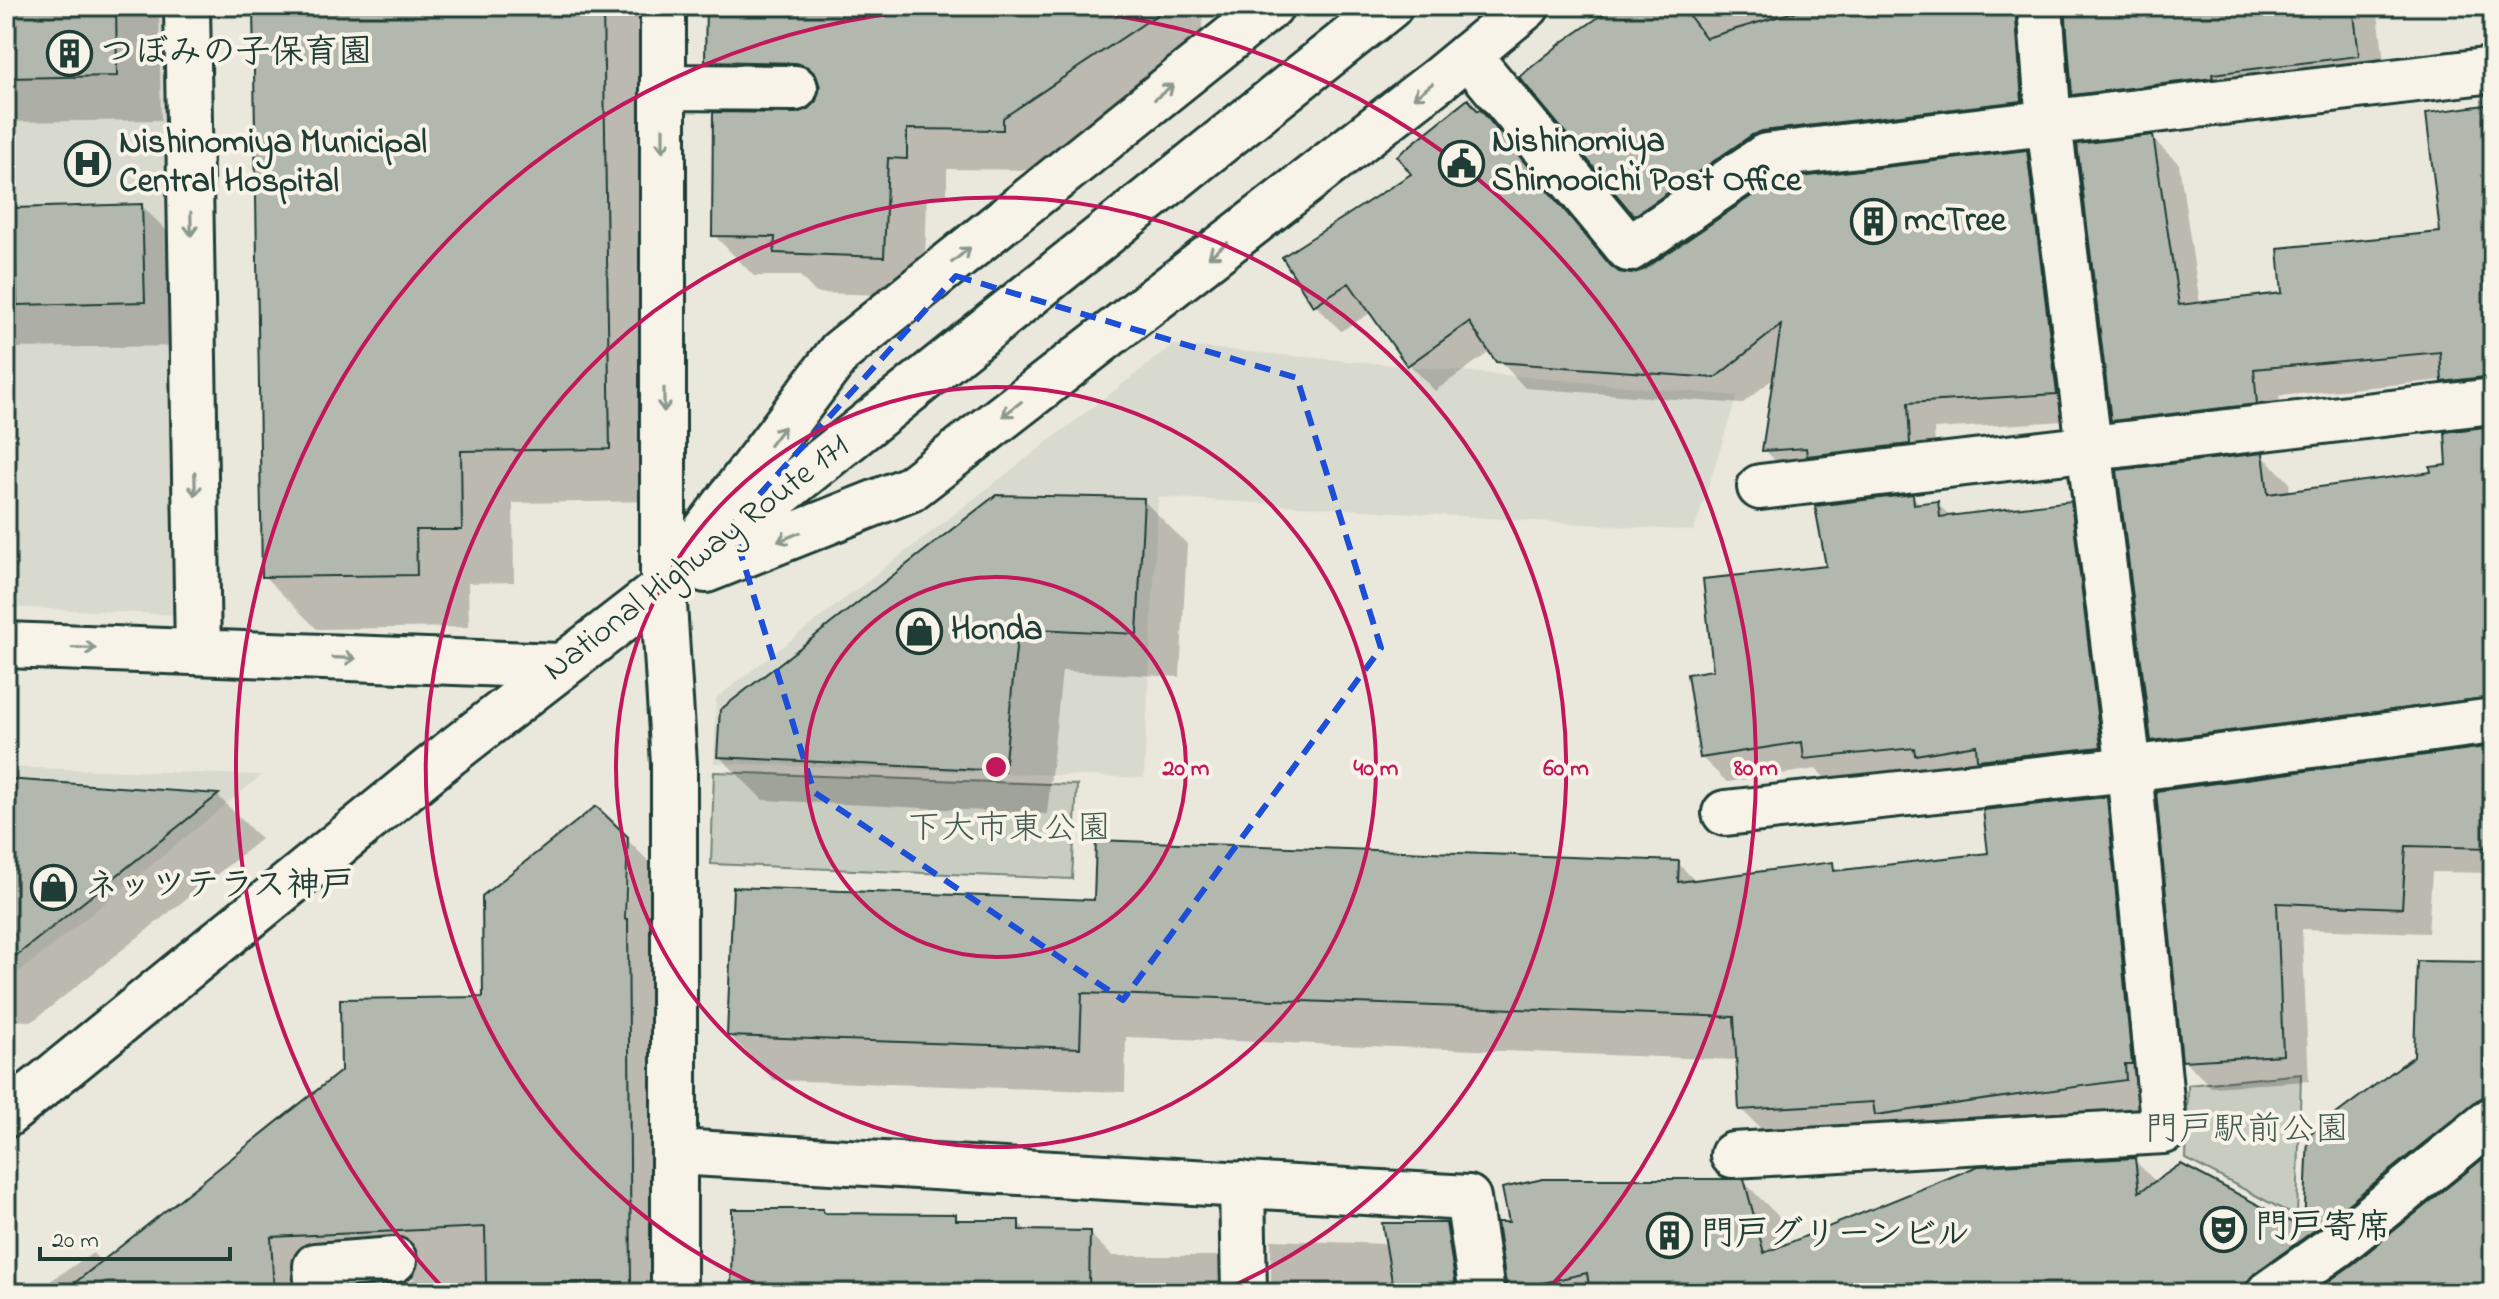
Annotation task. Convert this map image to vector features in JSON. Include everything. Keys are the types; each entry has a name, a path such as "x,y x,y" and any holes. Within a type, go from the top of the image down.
{"main road":[{"path":"187,6 198,652"},
{"path":"663,6 663,588 674,764 674,1293"},
{"path":"663,588 840,352 1271,6"},
{"name":"National Highway Route 171","path":"6,1115 560,666 663,588 1390,6"},
{"path":"663,588 910,489 1527,6"},
{"path":"1733,1155 2164,1131 2129,769 2049,123 2040,6"},
{"path":"1468,55 1629,249 1766,156 2493,70"},
{"path":"663,87 795,88"},
{"path":"1760,487 2493,401"},
{"path":"6,645 560,666"},
{"path":"1725,813 2129,769 2493,721"},
{"path":"2269,1293 2337,1245 2493,1119"},
{"path":"676,1152 1468,1198 1482,1293"},
{"path":"1242,1184 1244,1293"},
{"path":"318,1293 316,1266 394,1260"}],"highlighted area":[{"path":"956,276 1297,378 1381,648 1123,1000 814,792 732,525"}],"shaded area":[{"name":"Nishinomiya Municipal Central Hospital","path":"6,6 166,6 181,615 6,607"},
{"path":"1173,345 1737,396 1694,531 1158,497 1144,778 714,763 716,698"},
{"name":"ネッツテラス神戸","path":"6,767 262,775 6,983"}],"green space":[{"name":"下大市東公園","path":"714,772 1077,785 1072,879 711,864"},
{"name":"門戸駅前公園","path":"2301,1074 2297,1217 2186,1159 2188,1085"}],"building":[{"name":"つぼみの子保育園","path":"6,6 116,6 117,76 6,78"},
{"path":"253,6 603,6 610,449 461,451 462,530 416,530 417,575 262,577"},
{"path":"706,6 1170,6 1003,118 1003,130 907,129 907,159 888,158 884,257 774,253 775,237 712,236 713,112 796,113 808,109 816,101 820,87 816,75 808,67 796,63 705,61"},
{"path":"1615,6 1682,6 1706,38 1797,11 1836,6 2015,6 2022,101 1762,131 1634,216 1519,77"},
{"path":"2065,6 2353,6 2359,56 2072,95"},
{"path":"1468,99 1478,111 1480,109 1610,265 1619,272 1631,274 1643,270 1775,180 2027,150 2057,394 1908,403 1910,444 1807,456 1806,448 1762,451 1781,325 1715,378 1496,362 1469,322 1407,366 1349,283 1313,306 1282,257 1411,174 1397,156"},
{"path":"2493,104 2493,376 2442,382 2440,352 2254,369 2257,404 2111,421 2077,144 2153,135 2179,305 2282,293 2278,248 2440,232 2426,113"},
{"path":"142,204 145,302 17,305 14,208"},
{"path":"2493,426 2493,697 2151,741 2117,470 2263,453 2268,494 2431,472 2430,467 2447,465 2445,432"},
{"path":"1913,494 1914,504 1938,501 1940,517 2071,501 2101,747 1977,760 1976,745 1915,755 1914,748 1804,759 1802,742 1700,758 1687,674 1713,670 1703,579 1826,566 1815,506"},
{"name":"Honda","path":"996,495 1144,498 1137,634 1018,628 1004,771 717,757 720,710"},
{"path":"2493,746 2493,848 2406,846 2402,908 2277,903 2283,1055 2182,1061 2156,791"},
{"name":"ネッツテラス神戸","path":"6,779 219,794 6,964"},
{"path":"2107,797 2132,1064 2125,1064 2126,1080 1875,1115 1873,1102 1739,1110 1734,1017 1082,993 1080,1048 727,1036 733,887 1094,900 1096,840 1679,861 1678,882 1833,862 1834,871 1988,853 1983,810"},
{"path":"596,806 628,837 625,919 628,919 631,1282 486,1283 485,1227 271,1237 274,1293 62,1293 341,1071 340,999 483,997 482,896"},
{"path":"2417,961 2493,962 2492,1094 2477,1100 2322,1225 2255,1273 2247,1282 2244,1293 1590,1293 1587,1273 1507,1291 1497,1222 1509,1222 1502,1188 1543,1179 1744,1179 1764,1253 1978,1166 2135,1158 2139,1192 2181,1164 2304,1229 2308,1135 2414,1056"},
{"path":"2491,1152 2493,1293 2312,1293 2353,1264"},
{"path":"732,1209 956,1214 956,1220 1019,1220 1019,1230 1090,1231 1089,1293 731,1293"},
{"path":"1382,1223 1446,1223 1457,1293 1394,1293"}],"place":[{"name":"つぼみの子保育園","path":"69,54"},
{"name":"Nishinomiya Shimooichi Post Office","path":"1461,163"},
{"name":"Nishinomiya Municipal Central Hospital","path":"88,164"},
{"name":"mcTree","path":"1873,222"},
{"name":"Honda","path":"920,631"},
{"name":"ネッツテラス神戸","path":"54,887"},
{"name":"門戸寄席","path":"2224,1229"},
{"name":"門戸グリーンビル","path":"1670,1236"}]}
